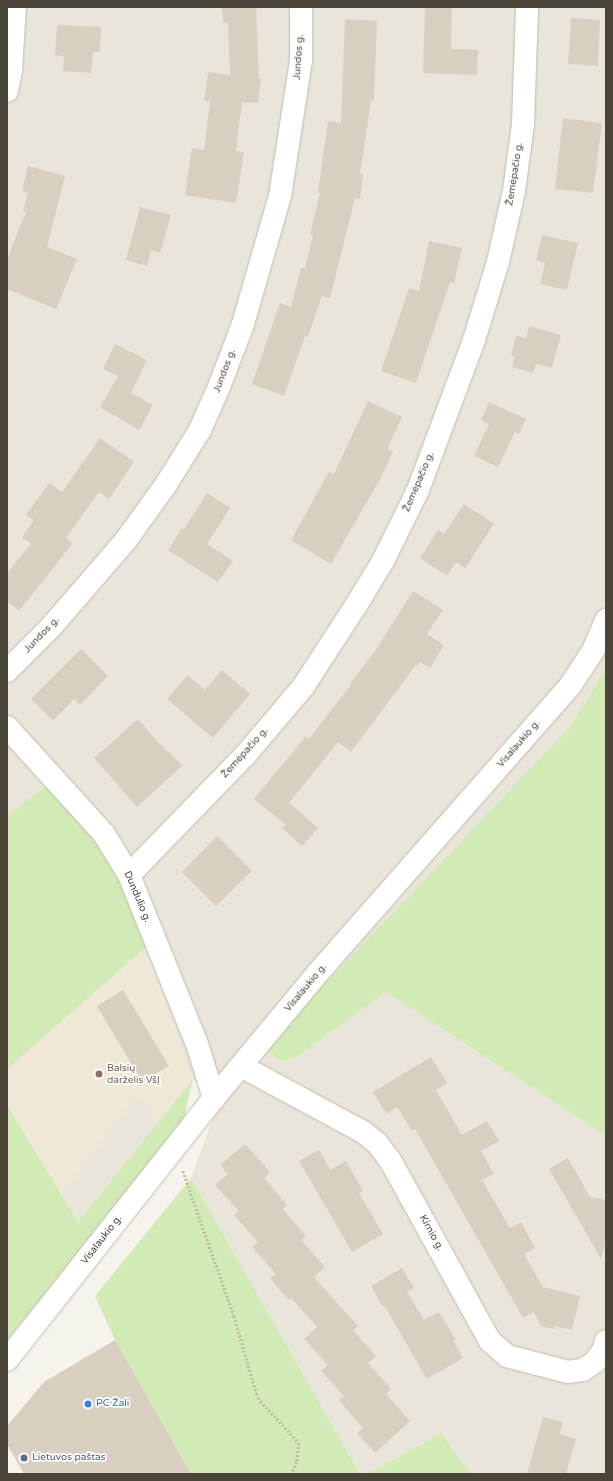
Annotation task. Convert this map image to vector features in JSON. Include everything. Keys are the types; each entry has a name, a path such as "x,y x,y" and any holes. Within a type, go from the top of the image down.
{"street":[{"path":"7,91 15,7"},
{"name":"Jundos g.","path":"7,671 56,622 126,540 165,486 200,430 219,387 242,324 280,196 300,61 301,7"},
{"name":"Žemėpačio g.","path":"129,874 248,752 303,687 379,567 418,490 474,340 498,262 514,191 523,124 527,7"},
{"name":"Visalaukio g.","path":"7,1360 173,1149 316,975 570,686 593,651 606,620"},
{"name":"Dundulio g.","path":"7,727 104,834 129,874 197,1044 214,1098"},
{"name":"Kirnio g.","path":"241,1066 363,1132 377,1143 390,1160 490,1341 507,1356 568,1372 583,1370 595,1362 604,1350 606,1341"}],"path":[{"path":"173,1149 188,1183 195,1209 234,1316 258,1398 299,1442 297,1462 292,1474"}],"shaded area":[{"path":"7,7 606,7 606,669 569,728 295,1058 386,992 606,1136 606,1474 471,1474 441,1433 368,1474 360,1474 191,1178 218,1104 193,1079 78,1222 7,1105 7,1069 146,946 51,782 7,816"},
{"name":"Balsių darželis VšĮ","path":"146,947 193,1079 157,1124 138,1093 62,1195 7,1105 7,1069"}],"green space":[{"path":"606,669 606,1136 386,992 295,1058 281,1061 264,1048 569,728"},
{"path":"51,782 106,854 134,909 146,947 7,1069 7,816"},
{"path":"193,1079 184,1119 101,1227 7,1340 7,1105 78,1222"},
{"path":"191,1178 360,1474 191,1474 115,1340 95,1296"},
{"path":"441,1433 471,1474 368,1474"}],"building":[{"path":"222,7 256,7 259,78 261,79 258,103 242,102 236,151 244,152 236,203 185,195 192,148 204,150 210,101 204,101 208,72 230,75 228,23 223,23"},
{"path":"425,7 452,7 451,49 478,50 477,75 423,73"},
{"path":"571,18 600,20 598,66 568,64"},
{"path":"345,19 377,21 374,101 371,101 360,173 363,174 360,199 355,198 330,298 322,296 308,337 305,336 284,396 252,384 280,303 291,307 301,268 305,268 313,235 310,235 320,193 318,193 328,121 341,123"},
{"path":"57,25 101,27 100,52 93,52 91,73 63,71 64,56 55,55"},
{"path":"563,118 602,123 593,193 555,189"},
{"path":"28,166 65,176 47,247 77,259 56,309 7,289 7,259 26,212 23,211 28,193 22,191"},
{"path":"140,207 171,215 160,253 151,250 147,266 126,260"},
{"path":"542,235 578,243 567,290 540,284 545,263 536,261"},
{"path":"429,241 462,248 454,283 450,282 416,383 381,371 409,288 419,291"},
{"path":"529,326 561,335 552,368 536,364 533,373 512,367 515,357 511,356 516,336 526,338"},
{"path":"115,344 147,360 131,393 153,405 139,430 100,407 118,376 103,369"},
{"path":"368,401 402,417 387,449 393,452 379,481 331,564 291,540 329,472 334,474"},
{"path":"489,402 526,419 519,434 515,432 498,467 474,456 489,424 481,420"},
{"path":"100,438 134,462 109,499 99,492 66,538 73,543 19,611 7,601 7,573 31,544 22,537 34,520 26,515 49,483 62,492"},
{"path":"207,493 230,508 207,544 233,561 218,582 168,550 182,528 184,529"},
{"path":"464,504 494,524 465,568 456,562 447,576 420,558 438,530 444,534"},
{"path":"413,591 443,610 427,634 444,645 430,668 420,662 417,666 416,665 351,752 338,742 289,803 318,828 302,846 282,828 286,825 254,799 306,736 309,739 350,686 349,685 375,651"},
{"path":"81,649 108,676 80,705 74,699 53,721 31,699"},
{"path":"222,670 250,694 213,738 167,699 188,675 205,690"},
{"path":"138,719 167,752 168,751 182,766 137,807 94,758"},
{"path":"217,836 252,871 216,906 182,872"},
{"path":"123,990 169,1066 142,1082 97,1006"},
{"path":"431,1057 447,1083 436,1090 462,1135 487,1121 499,1141 481,1151 494,1174 482,1180 510,1228 521,1222 535,1248 524,1254 543,1287 580,1296 572,1330 554,1326 554,1329 541,1326 534,1312 523,1318 415,1129 412,1131 397,1107 386,1114 373,1092"},
{"path":"245,1144 270,1172 264,1178 287,1205 283,1209 306,1236 301,1240 325,1267 314,1277 358,1326 353,1330 376,1356 368,1363 391,1389 386,1394 410,1421 375,1453 357,1433 363,1428 339,1400 344,1396 321,1371 328,1365 304,1339 317,1327 291,1298 289,1300 270,1279 276,1274 252,1247 258,1242 234,1215 239,1211 215,1185 228,1174 220,1165"},
{"path":"319,1150 330,1170 346,1161 363,1191 359,1193 383,1234 352,1252 299,1161"},
{"path":"568,1158 590,1197 606,1200 606,1237 601,1259 549,1169"},
{"path":"402,1268 414,1288 407,1292 424,1320 439,1312 456,1340 453,1341 463,1358 427,1379 384,1305 382,1306 371,1286"},
{"name":"PC Žali","path":"115,1340 191,1474 24,1474 7,1444 7,1426 44,1382"},
{"path":"543,1417 563,1422 560,1434 576,1439 566,1474 527,1474"}],"place":[{"name":"Balsių darželis VšĮ","path":"99,1074"},
{"name":"PC Žali","path":"88,1404"},
{"name":"Lietuvos paštas","path":"24,1458"}]}
